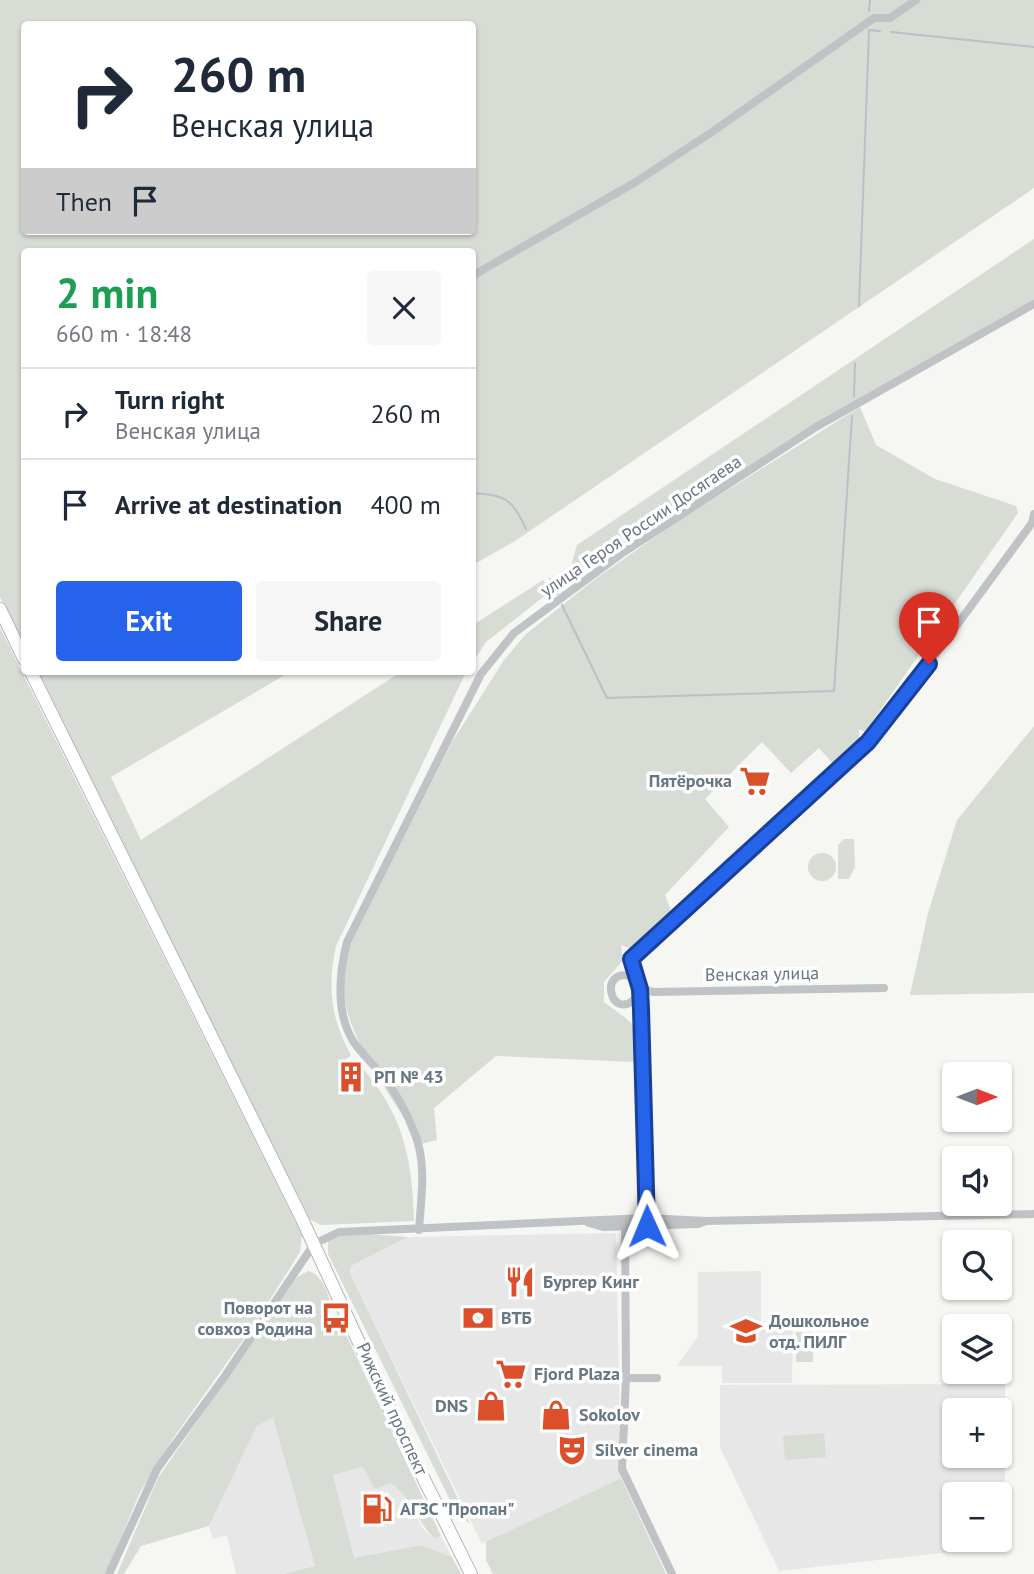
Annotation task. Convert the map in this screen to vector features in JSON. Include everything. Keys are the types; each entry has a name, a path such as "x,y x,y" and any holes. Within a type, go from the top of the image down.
{"highway":[{"path":"0,609 21,653"},
{"name":"Рижский проспект","path":"32,675 314,1244 397,1425 471,1574"}],"street":[{"path":"476,274 667,161 874,18 890,18 916,0"},
{"name":"улица Героя России Досягаева","path":"419,1230 423,1163 416,1137 407,1115 383,1076 353,1041 340,997 340,973 347,942 481,674 514,633 621,554 816,427 1034,304"},
{"path":"647,1222 639,992 631,959 868,742 1032,523 1033,514"},
{"path":"635,978 626,975 617,977 611,984 610,993 615,1001 623,1004 632,1003 639,992"},
{"name":"Венская улица","path":"639,992 884,988"},
{"path":"109,1574 157,1469 225,1376 314,1244 338,1232 589,1223 1034,1214"},
{"path":"589,1223 603,1227 647,1222"},
{"path":"625,1226 626,1378 622,1469 672,1574"},
{"path":"626,1378 657,1378"}],"shaded area":[{"path":"0,0 1034,0 1034,188 515,541 476,563 476,248 21,248 21,641 0,597"},
{"path":"1034,239 1034,303 574,573 571,566 577,545"},
{"path":"860,407 876,445 935,479 1016,506 1018,513 865,732 859,729 859,740 833,764 819,748 791,773 762,742 705,799 729,827 665,895 672,913 634,950 621,945 623,960 604,982 604,1002 629,1021 635,1031 634,1062 496,1056 434,1108 437,1140 421,1144 358,1041 349,1018 342,974 350,943 452,742 504,660 526,634 594,580 675,523"},
{"path":"543,580 551,591 486,642 476,657 476,623"},
{"path":"0,628 21,675 23,675 302,1235 300,1252 255,1323 174,1437 139,1494 106,1574 0,1574"},
{"path":"38,675 285,675 111,777 141,840 396,675 465,675 336,946 333,961 335,1016 351,1055 338,1066 351,1092 362,1087 353,1067 359,1064 386,1100 395,1118 411,1176 414,1221 321,1225 309,1219 123,851"},
{"path":"1034,726 1034,993 910,995 928,913 957,820"},
{"path":"844,839 854,839 855,867 849,879 838,879 838,845"},
{"path":"822,853 832,857 836,867 832,877 822,881 812,877 808,867 812,857"},
{"path":"616,1233 621,1478 482,1544 350,1273 351,1266 408,1237"},
{"path":"334,1235 408,1237 351,1266 350,1273 470,1524 457,1514 328,1254 328,1241"},
{"path":"308,1271 317,1276 324,1285 332,1307 326,1311 336,1330 342,1326 441,1536 435,1539 409,1502 390,1483 375,1489 363,1467 333,1475 354,1558 421,1545 452,1557 461,1574 283,1574 315,1566 273,1418 257,1426 209,1526 141,1546 124,1574 117,1574 158,1478 296,1278"},
{"name":"Дошкольное отд. ПИЛГ","path":"761,1271 761,1326 793,1327 792,1383 722,1383 722,1366 677,1366 698,1336 698,1272"},
{"path":"796,1332 813,1332 813,1362 796,1362"},
{"path":"1005,1384 1005,1398 942,1398 942,1468 1005,1468 1005,1482 942,1482 942,1552 951,1552 779,1571 720,1447 720,1385"},
{"path":"273,1417 315,1566 283,1574 236,1574 227,1535 213,1539 209,1526 257,1426"},
{"path":"824,1433 826,1457 785,1460 783,1436"},
{"name":"АГЗС \"Пропан\"","path":"363,1467 400,1489 424,1530 435,1539 441,1536 452,1557 420,1545 354,1558 333,1475"},
{"path":"621,1478 666,1574 493,1574 486,1560 486,1542"}],"waterway":[{"path":"869,11 870,0"},
{"path":"859,306 869,30 880,31"},
{"path":"891,32 1034,47"},
{"path":"854,396 855,363"},
{"path":"562,605 607,698 834,691 852,416"},
{"path":"476,493 506,500 512,505 526,529"},
{"path":"550,579 557,594"}],"place":[{"name":"Пятёрочка","path":"755,781"},
{"name":"РП № 43","path":"351,1077"},
{"name":"Бургер Кинг","path":"520,1282"},
{"name":"Поворот на совхоз Родина","path":"336,1318"},
{"name":"ВТБ","path":"478,1318"},
{"name":"Дошкольное отд. ПИЛГ","path":"746,1331"},
{"name":"Fjord Plaza","path":"511,1374"},
{"name":"DNS","path":"491,1406"},
{"name":"Sokolov","path":"556,1415"},
{"name":"Silver cinema","path":"572,1450"},
{"name":"АГЗС \"Пропан\"","path":"377,1509"}],"route":[{"path":"647,1226 641,1009 638,996 640,989 631,959 868,742 929,664"}]}
